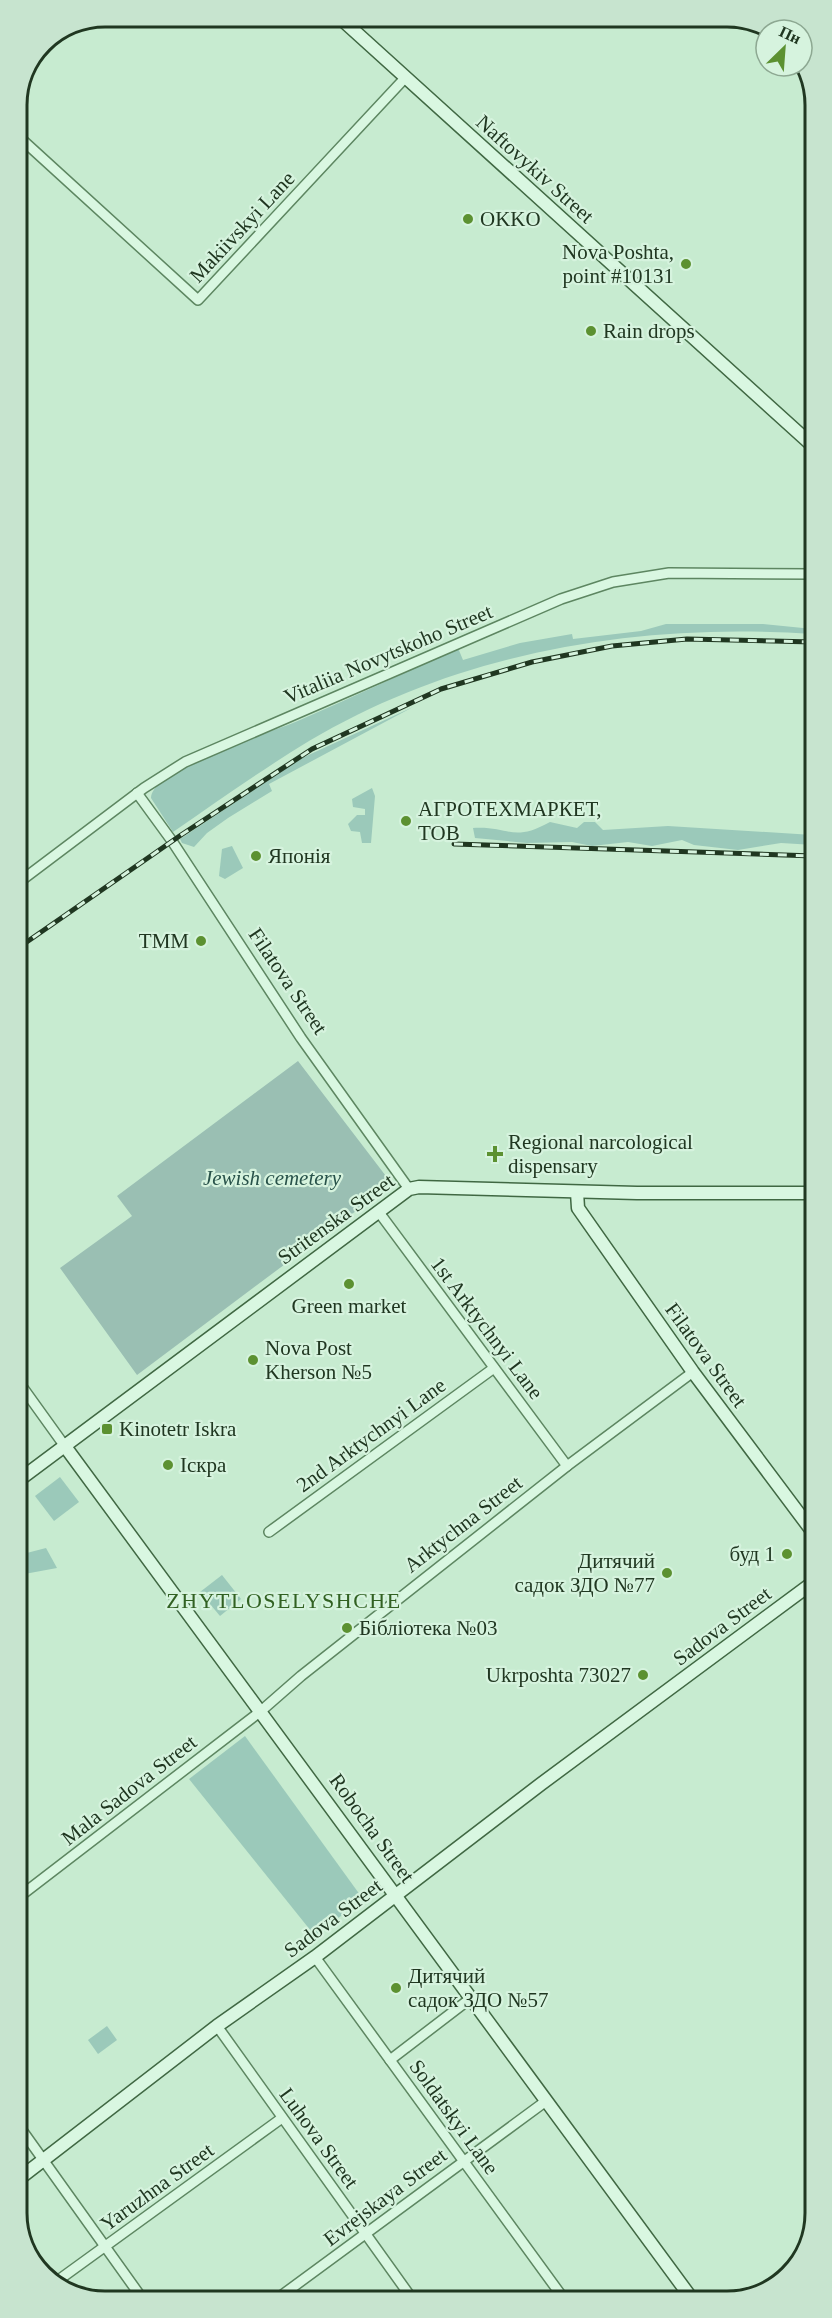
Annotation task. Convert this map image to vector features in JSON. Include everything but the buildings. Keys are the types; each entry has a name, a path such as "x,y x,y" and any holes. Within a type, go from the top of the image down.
{"street":[{"name":"Naftovykiv Street","path":"350,27 805,439"},
{"name":"Makiivskyi Lane","path":"27,144 198,300 405,78"},
{"name":"Vitaliia Novytskoho Street","path":"27,876 137,793 177,766 223,743 592,588 635,577 669,573 805,574"},
{"name":"Filatova Street","path":"137,793 172,841 301,1038 408,1190"},
{"name":"Stritenska Street","path":"27,1474 408,1190 422,1187 577,1192 805,1193"},
{"name":"Filatova Street","path":"577,1192 578,1208 693,1372 805,1523"},
{"name":"1st Arktychnyi Lane","path":"378,1211 567,1466"},
{"name":"2nd Arktychnyi Lane","path":"269,1532 494,1368"},
{"name":"Arktychna Street","path":"261,1711 301,1676 567,1466 693,1372"},
{"name":"Robocha Street","path":"27,1394 686,2291"},
{"name":"Sadova Street","path":"27,2173 217,2026 315,1957 805,1589"},
{"name":"Mala Sadova Street","path":"27,1891 261,1711"},
{"name":"Soldatskyi Lane","path":"315,1957 558,2291"},
{"path":"390,2060 471,1998"},
{"name":"Luhova Street","path":"217,2026 407,2291"},
{"name":"Evrejskaya Street","path":"288,2291 546,2101"},
{"name":"Yaruzhna Street","path":"61,2278 282,2118"},
{"path":"27,2136 137,2291"}],"shaded area":[{"path":"666,624 763,624 805,628 805,634 748,631 682,633 617,639 553,649 489,664 427,685 367,710 309,741 173,832 151,798 157,787 171,775 192,763 300,720 458,648 463,660 520,643 572,634 573,639 641,631"},
{"path":"413,707 269,784 272,791 207,833 194,847 182,843 180,839 302,758"},
{"path":"372,788 375,796 371,843 362,843 360,832 351,831 348,824 357,815 365,815 365,809 353,807 352,799"},
{"path":"550,822 577,828 584,822 595,822 603,830 668,826 805,835 805,844 781,843 738,850 694,845 682,840 652,846 628,842 592,846 572,842 527,843 475,838 473,828 519,833"},
{"path":"232,846 243,868 225,879 219,876 222,849"},
{"path":"60,1477 79,1502 54,1521 35,1496"},
{"path":"46,1548 57,1568 27,1574 27,1553"},
{"path":"222,1575 241,1599 220,1616 200,1592"},
{"path":"245,1736 363,1899 315,1936 189,1779"},
{"path":"107,2026 117,2040 98,2054 88,2040"}],"green space":[{"name":"Jewish cemetery","path":"298,1061 392,1184 137,1375 60,1268 132,1216 117,1196"}],"railway":[{"path":"27,942 181,835 312,749 441,689 532,662 612,646 687,639 805,642"},
{"path":"454,844 805,856"}],"place":[{"name":"OKKO","path":"468,219"},
{"name":"Nova Poshta, point #10131","path":"686,264"},
{"name":"Rain drops","path":"591,331"},
{"name":"АГРОТЕХМАРКЕТ, ТОВ","path":"406,821"},
{"name":"Японія","path":"256,856"},
{"name":"TMM","path":"201,941"},
{"name":"Regional narcological dispensary","path":"495,1154"},
{"name":"Green market","path":"349,1284"},
{"name":"Nova Post Kherson №5","path":"253,1360"},
{"name":"Kinotetr Iskra","path":"107,1429"},
{"name":"Іскра","path":"168,1465"},
{"name":"буд 1","path":"787,1554"},
{"name":"Дитячий садок ЗДО №77","path":"667,1573"},
{"name":"Бібліотека №03","path":"347,1628"},
{"name":"Ukrposhta 73027","path":"643,1675"},
{"name":"Дитячий садок ЗДО №57","path":"396,1988"}],"district":[{"name":"ZHYTLOSELYSHCHE","path":"284,1600"}]}
